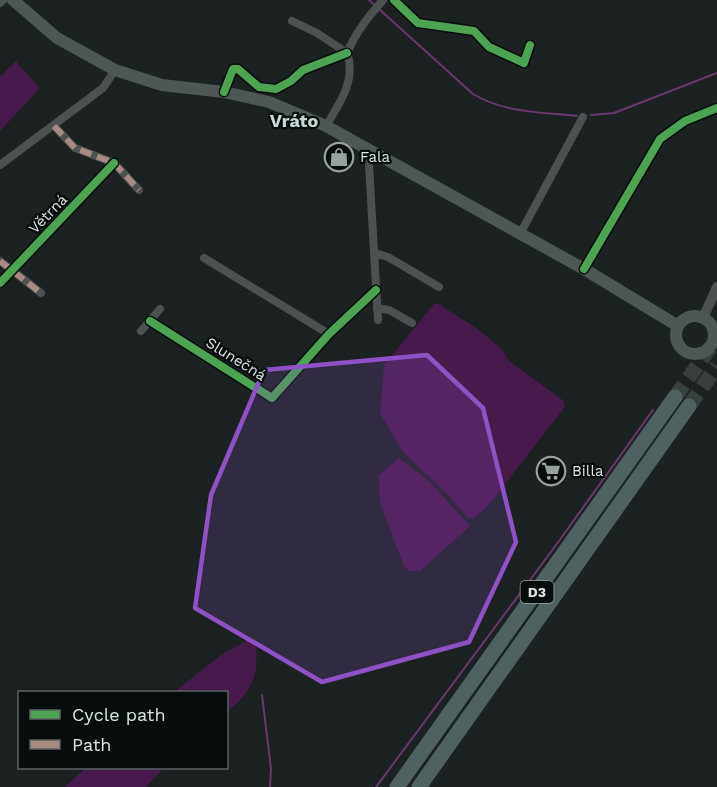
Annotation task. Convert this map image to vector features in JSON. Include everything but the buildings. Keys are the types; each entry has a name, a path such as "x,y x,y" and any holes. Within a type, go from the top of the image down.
{"highway":[{"name":"D3","path":"397,787 675,397"},
{"name":"D3","path":"419,787 688,406"}],"main road":[{"path":"13,0 57,38 115,70 162,85 224,92 269,102 326,126 584,269 678,326"},
{"path":"692,316 703,318 712,327 714,347 700,353 688,352 678,344 678,326 692,316"}],"street":[{"path":"394,0 418,22 429,26 474,31 489,47 524,63 530,45"},
{"path":"224,92 233,69 238,69 259,87 276,89 291,81 303,70 347,54 361,24 382,1"},
{"path":"292,21 317,33 347,54 351,64 350,78 326,126"},
{"path":"0,165 103,88 115,70"},
{"path":"584,269 660,139 684,121 717,108"},
{"path":"520,234 584,117"},
{"path":"54,126 62,138 83,152 105,158 114,164 139,190"},
{"path":"373,151 369,165 376,290 380,308 378,320"},
{"name":"Větrná","path":"0,283 114,164"},
{"path":"375,253 388,257 439,287"},
{"path":"204,258 329,334"},
{"path":"0,261 41,293"},
{"path":"703,318 717,287"},
{"name":"Slunečná","path":"150,321 272,398 329,334 376,290"},
{"path":"380,308 411,323"},
{"path":"141,331 160,309"}],"highlighted area":[{"path":"427,355 483,408 516,542 469,642 322,682 195,608 211,495 264,370"}],"shaded area":[{"path":"17,60 40,88 0,131 0,77"},
{"path":"434,304 439,304 476,328 502,349 509,361 564,401 565,407 488,506 474,518 468,518 448,495 404,453 380,413 384,365"},
{"path":"399,458 430,482 470,526 420,571 409,571 404,566 380,503 379,475"},
{"path":"251,638 256,644 255,674 248,690 236,705 228,711 228,691 175,691 221,655"},
{"path":"85,769 163,769 146,787 65,787"}],"waterway":[{"path":"369,0 473,94 510,108 577,116"},
{"path":"591,115 614,113 717,73"},
{"path":"376,787 559,541 653,410"},
{"path":"262,695 271,769 270,787"}],"tunnel":[{"path":"675,397 717,338"},
{"path":"689,406 717,366"}],"marked path":[{"path":"54,126 75,148 114,163 139,190"},
{"path":"0,261 41,293"}],"cycle path":[{"path":"394,0 418,23 474,31 489,47 524,63 530,45"},
{"path":"224,92 233,69 238,69 259,87 276,89 291,81 303,70 347,53"},
{"path":"584,269 660,139 685,121 717,108"},
{"path":"0,283 114,163"},
{"path":"150,321 272,398 329,334 376,290"}],"place":[{"name":"Fala","path":"339,157"},
{"name":"Billa","path":"551,471"}],"district":[{"name":"Vráto","path":"294,120"}]}
